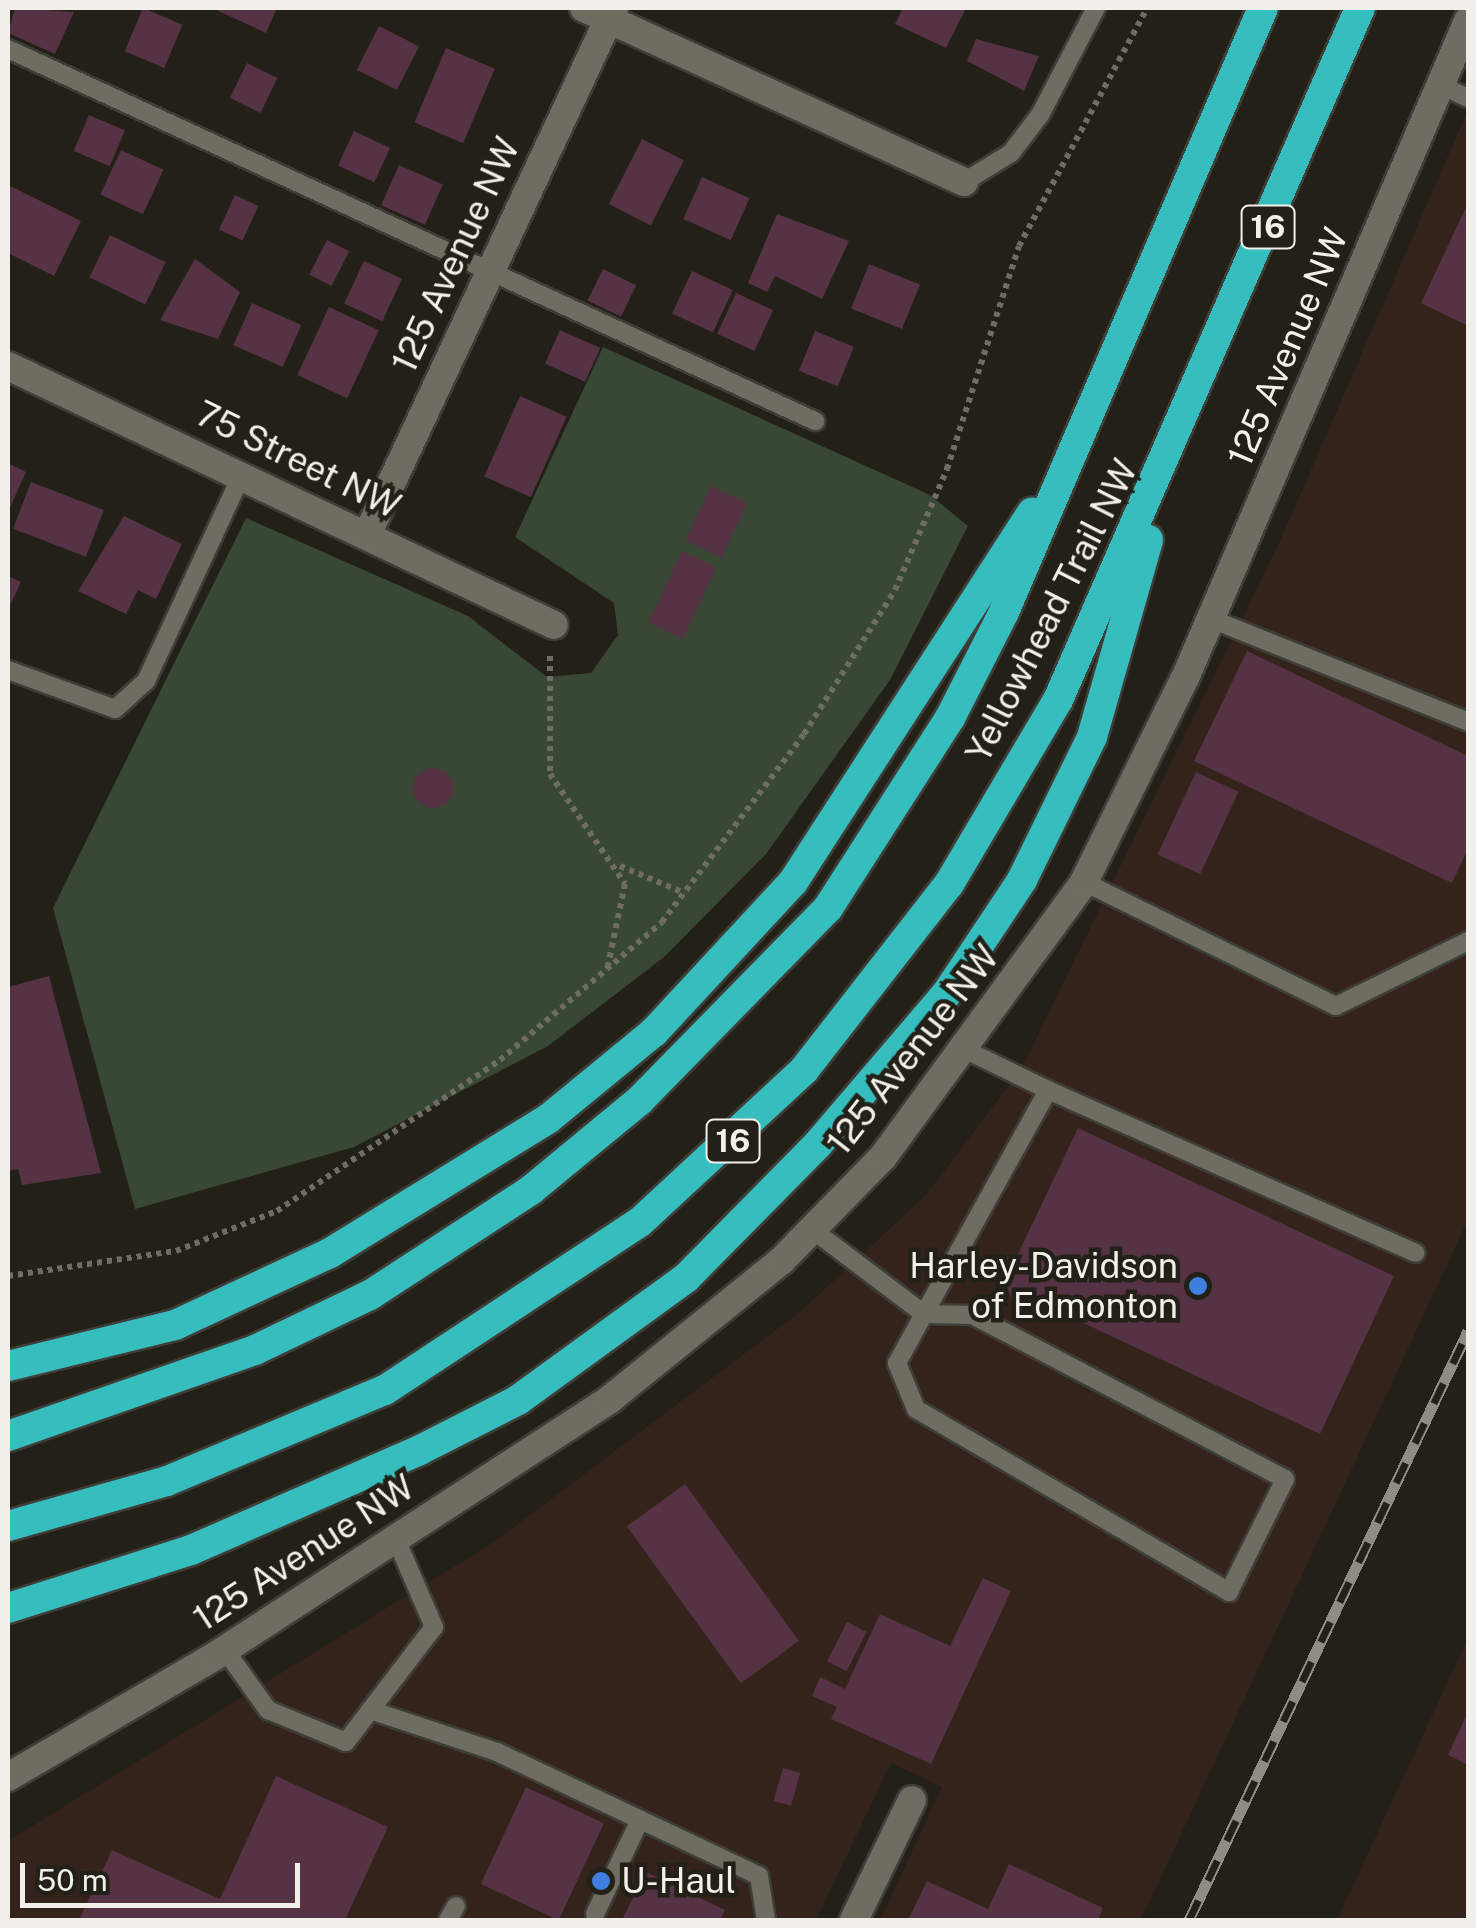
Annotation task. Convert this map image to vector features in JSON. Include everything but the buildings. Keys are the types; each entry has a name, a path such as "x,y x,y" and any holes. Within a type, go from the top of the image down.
{"highway":[{"name":"Yellowhead Trail NW","path":"8,1436 255,1350 370,1295 531,1190 678,1065 828,908 896,810 995,630 1094,412 1263,8"},
{"name":"Yellowhead Trail NW","path":"8,1526 184,1475 386,1390 506,1318 717,1157 862,1001 949,884 1058,700 1176,446 1360,8"},
{"path":"8,1366 174,1325 330,1252 548,1119 654,1032 793,882 1094,412"},
{"path":"8,1608 191,1550 502,1408 686,1278 738,1226 947,993 1022,880 1092,737 1176,446"}],"street":[{"path":"602,11 964,182"},
{"name":"125 Avenue NW","path":"367,535 602,11"},
{"name":"125 Avenue NW","path":"8,1777 225,1650 610,1399 813,1230 968,1051 1084,882 1211,619 1468,21"},
{"name":"75 Street NW","path":"8,366 554,625"},
{"path":"854,1920 912,1800"}],"lane":[{"path":"964,182 1010,153 1040,116 1096,8"},
{"path":"8,49 487,274 815,422"},
{"path":"1440,85 1468,98"},
{"path":"8,670 76,702 115,709 146,681 242,474"},
{"path":"1211,619 1468,722"},
{"path":"1084,882 1336,1006 1468,942"},
{"path":"968,1051 1416,1252"},
{"path":"813,1230 924,1314 972,1315 1285,1479 1230,1592 916,1409 897,1363 924,1314 1048,1090"},
{"path":"225,1650 268,1710 346,1742 434,1627 396,1538"},
{"path":"370,1710 497,1752 760,1876 766,1920"},
{"path":"595,1914 640,1820"}],"path":[{"path":"8,1276 176,1251 277,1211 500,1060 606,974 685,893 845,675 894,590 947,468 1019,246 1148,8"},
{"path":"554,625 543,709 550,774 620,866 685,893"},
{"path":"606,974 623,906 620,866"}],"shaded area":[{"path":"1468,110 1468,1220 1141,1920 880,1920 942,1787 891,1763 816,1920 8,1920 8,1841 491,1544 800,1312 925,1196 1020,1071 1280,541"},
{"path":"1468,1638 1468,1920 1337,1920"}],"green space":[{"path":"603,347 930,495 968,526 890,680 766,854 664,957 548,1046 354,1147 135,1209 53,908 246,518 468,616 547,677 591,673 618,635 614,603 515,537"}],"railway":[{"path":"1189,1920 1468,1331"}],"place":[{"name":"Harley-Davidson of Edmonton","path":"1198,1286"},
{"name":"U-Haul","path":"601,1881"}]}
